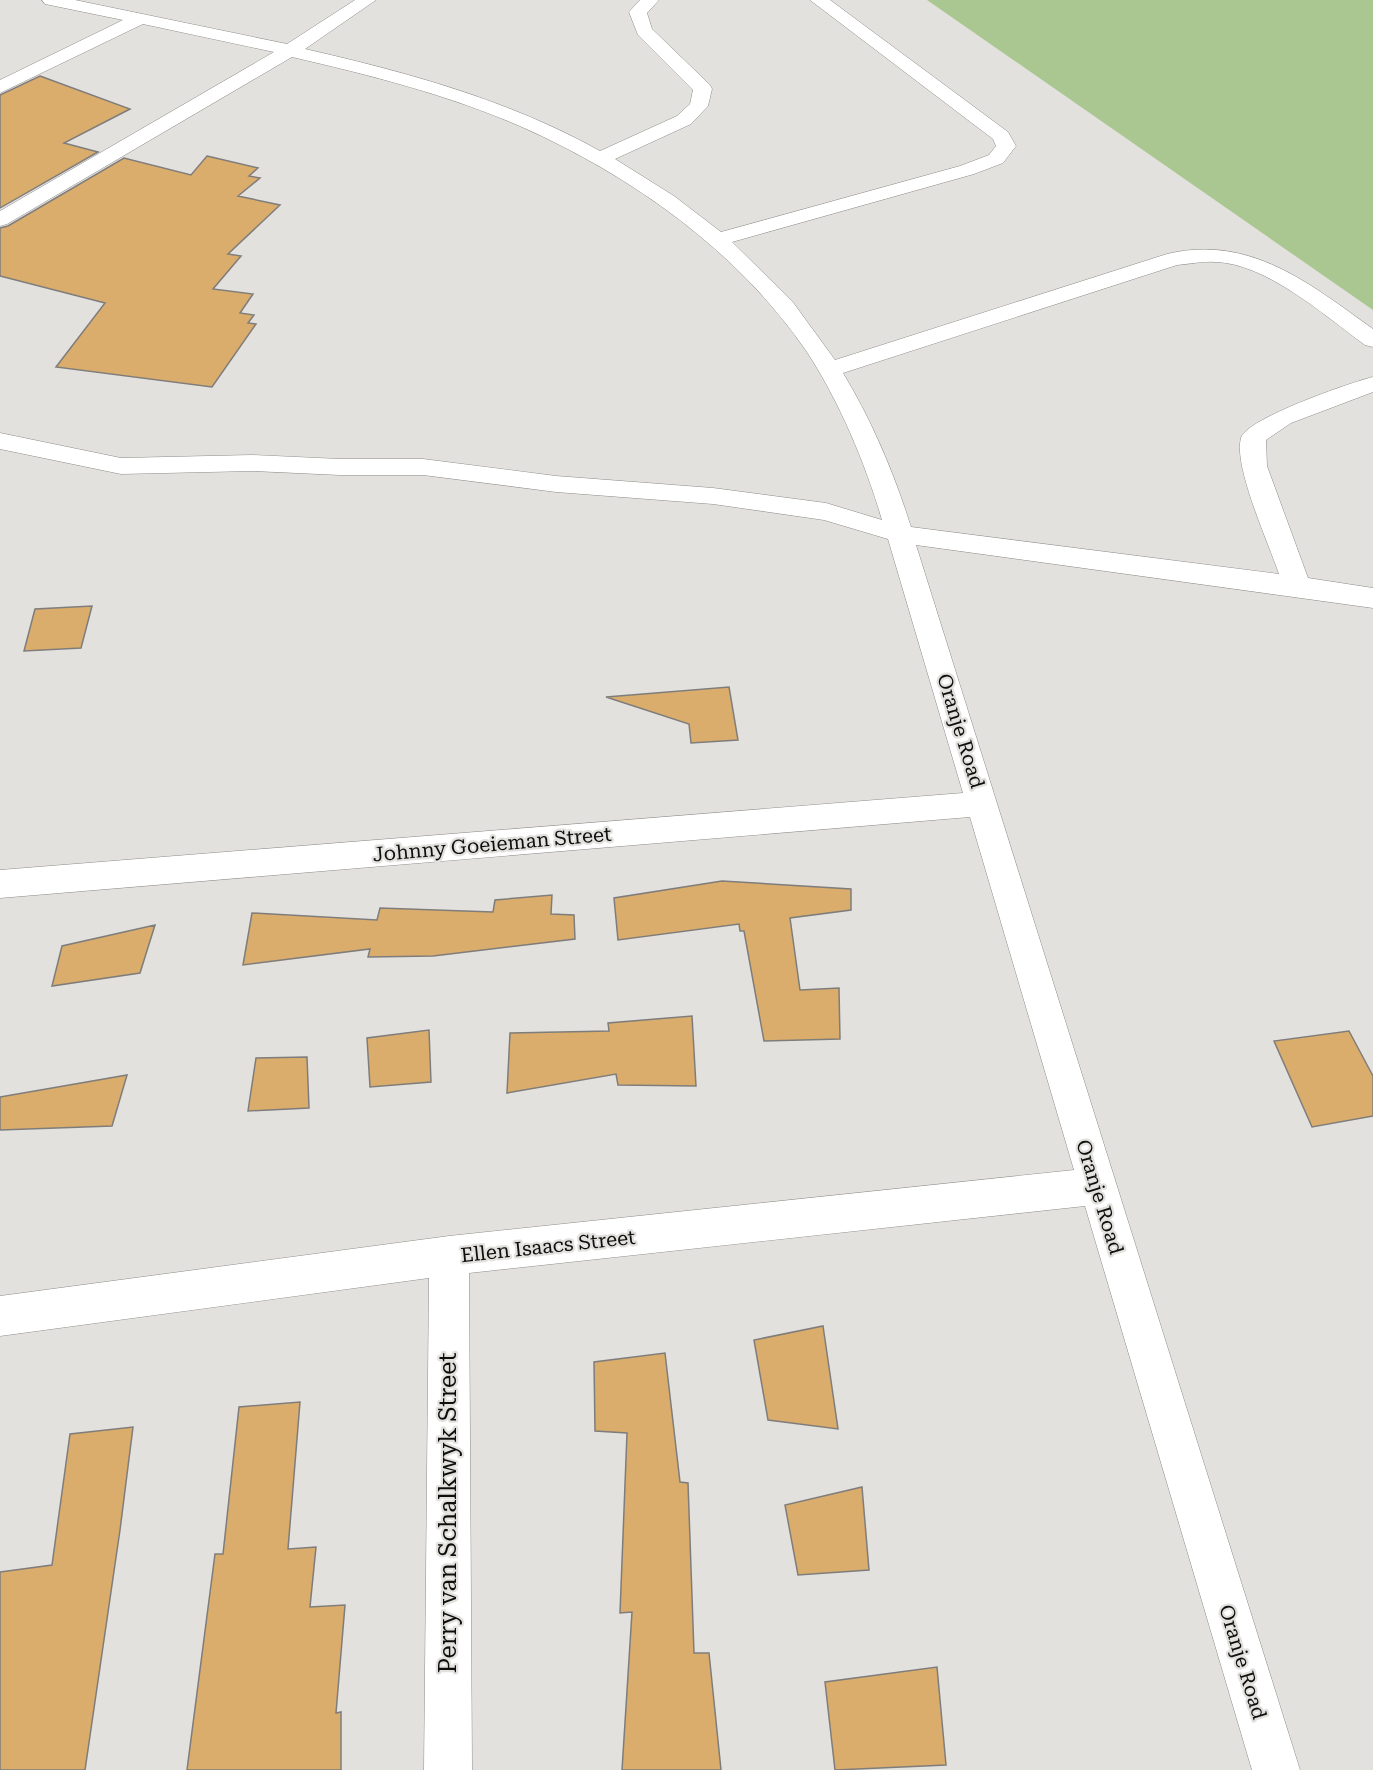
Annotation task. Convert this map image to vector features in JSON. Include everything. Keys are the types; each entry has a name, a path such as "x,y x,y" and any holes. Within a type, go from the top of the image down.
{"street":[{"name":"Oranje Road","path":"51,0 289,51 402,79 482,104 540,129 635,180 692,219 764,284 811,341 865,438 886,489 983,804 1096,1186 1276,1770"},
{"path":"0,220 289,51 367,0"},
{"path":"598,159 684,120 699,106 703,89 644,31 638,12 650,0"},
{"path":"717,240 967,170 996,159 1006,146 1001,136 819,0"},
{"path":"0,87 140,19"},
{"path":"828,370 1175,260 1218,255 1252,264 1288,280 1373,340"},
{"path":"1297,586 1254,466 1253,437 1282,418 1373,384"},
{"path":"0,441 121,466 252,463 340,467 423,467 556,484 713,496 826,512 900,534 1373,598"},
{"name":"Johnny Goeieman Street","path":"0,884 983,804"},
{"name":"Ellen Isaacs Street","path":"0,1316 449,1256 1096,1186"},
{"name":"Perry van Schalkwyk Street","path":"448,1770 449,1256"}],"green space":[{"path":"927,0 1373,0 1373,310"}],"building":[{"path":"40,76 130,109 64,143 98,152 0,208 0,95"},
{"path":"207,156 258,168 249,176 260,178 238,196 280,205 228,254 241,256 213,289 253,294 240,313 254,315 248,323 256,324 212,387 56,367 105,303 0,276 0,228 8,226 124,158 191,175"},
{"path":"92,606 81,648 24,651 35,609"},
{"path":"729,687 738,740 691,743 689,724 606,697"},
{"path":"722,881 851,889 851,910 790,918 800,990 839,988 840,1039 764,1041 744,931 740,931 739,924 618,940 614,898"},
{"path":"552,895 551,914 574,915 575,939 433,956 368,957 370,949 243,965 252,913 377,920 380,908 493,912 495,900"},
{"path":"155,925 140,973 52,986 62,946"},
{"path":"692,1016 696,1086 618,1085 616,1074 507,1093 510,1033 609,1031 608,1023"},
{"path":"429,1030 431,1082 370,1087 367,1038"},
{"path":"1349,1031 1373,1076 1373,1116 1312,1127 1274,1041"},
{"path":"307,1057 309,1108 248,1111 256,1058"},
{"path":"127,1075 112,1126 0,1130 0,1097"},
{"path":"823,1326 838,1429 768,1420 754,1340"},
{"path":"665,1353 680,1482 688,1483 694,1653 709,1653 721,1770 622,1770 632,1612 620,1613 627,1433 595,1431 594,1362"},
{"path":"300,1402 288,1549 316,1547 310,1607 345,1605 336,1713 341,1712 341,1770 187,1770 215,1554 223,1554 239,1407"},
{"path":"133,1427 85,1770 0,1770 0,1572 52,1565 70,1434"},
{"path":"862,1487 869,1570 798,1575 785,1505"},
{"path":"937,1667 946,1765 835,1770 825,1682"}]}
